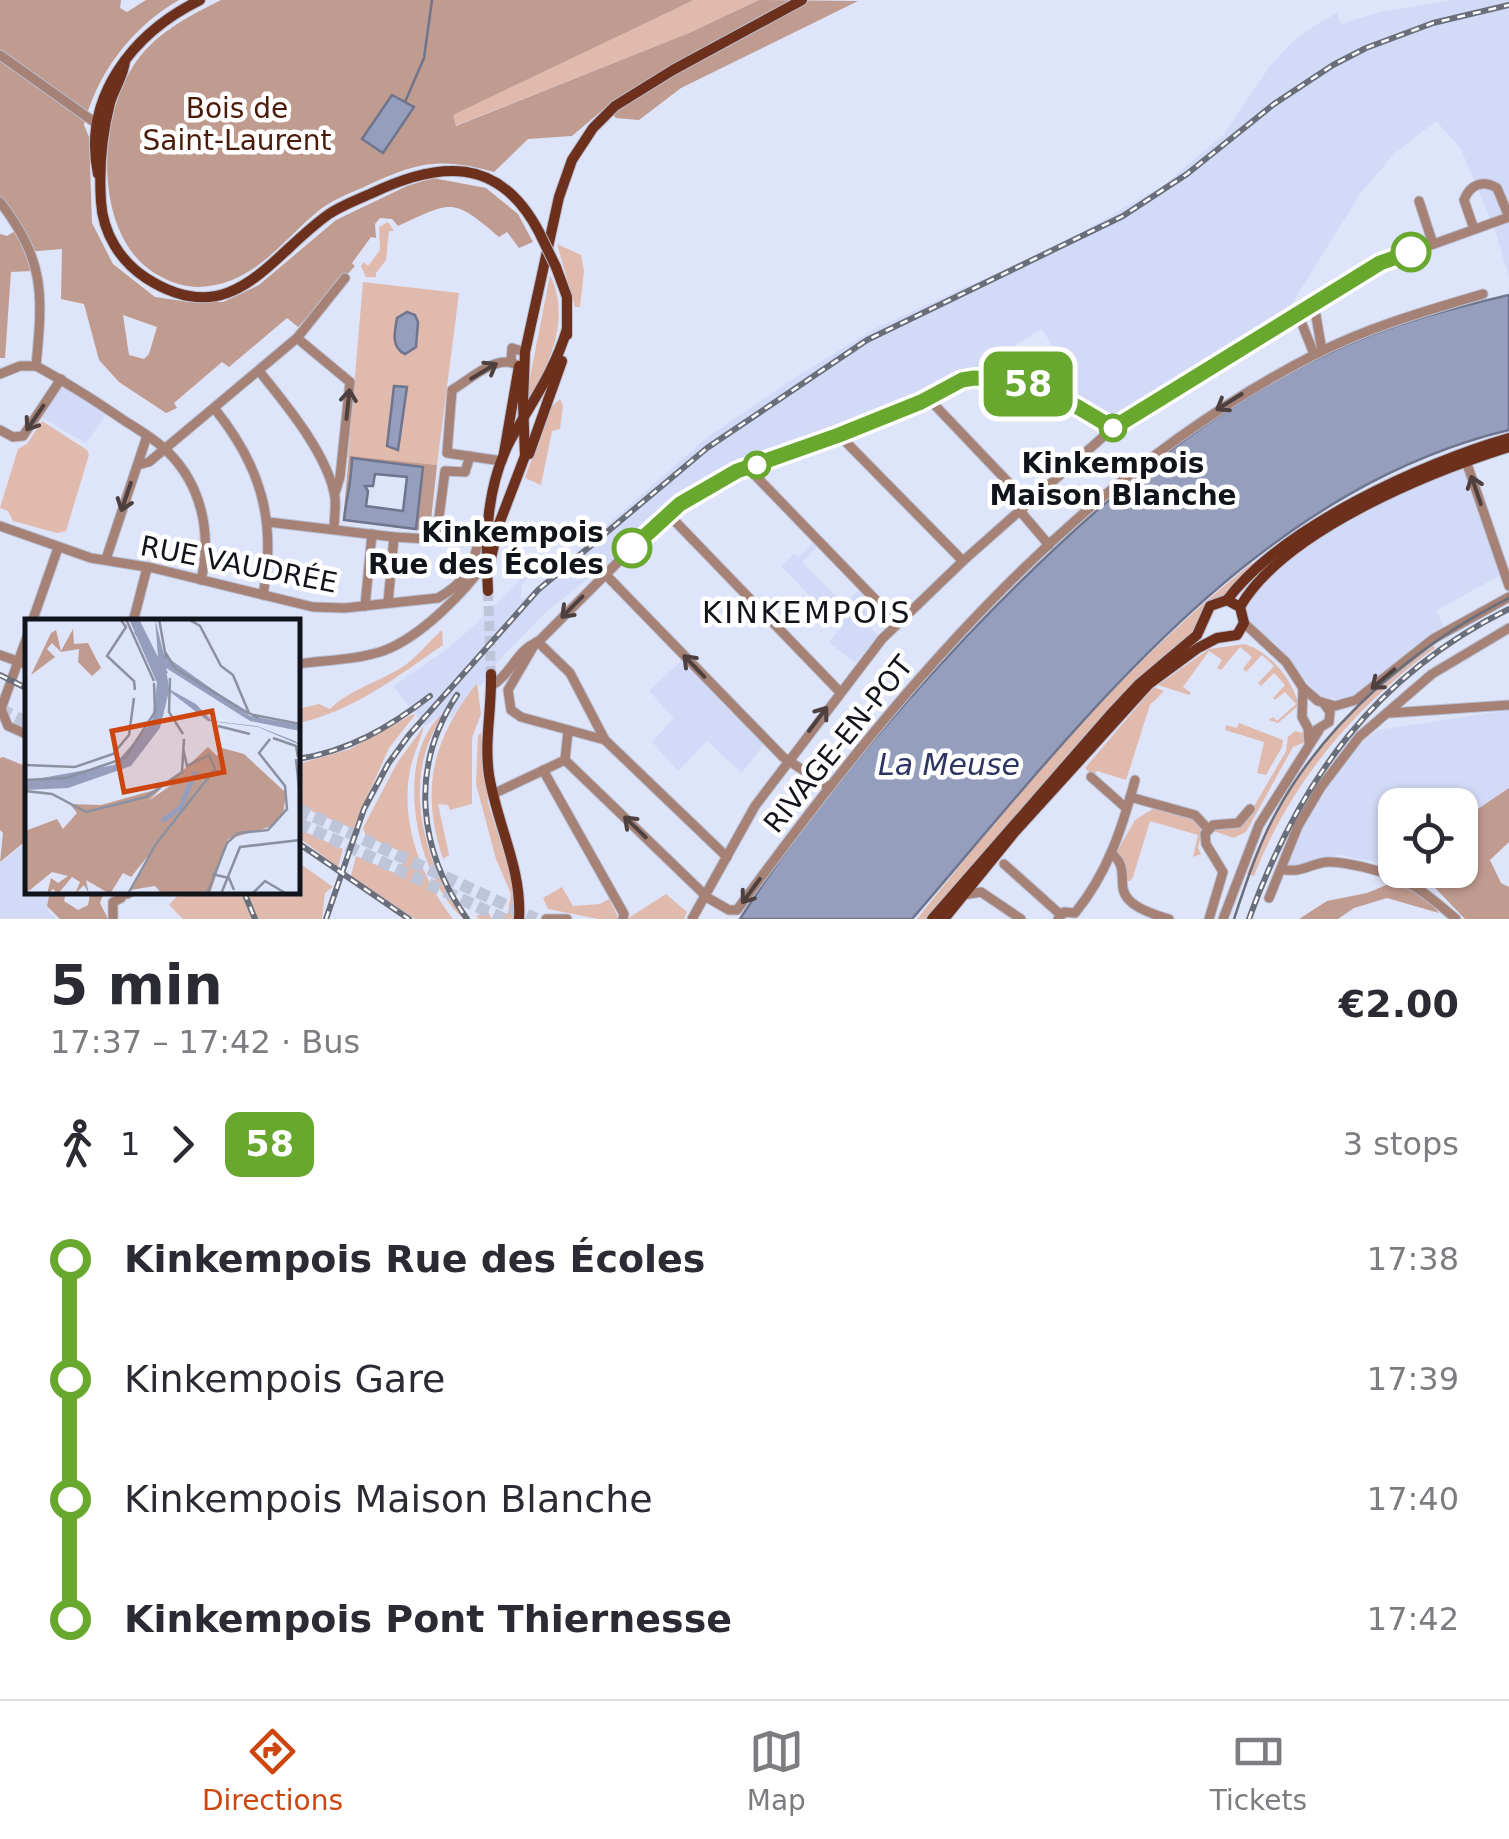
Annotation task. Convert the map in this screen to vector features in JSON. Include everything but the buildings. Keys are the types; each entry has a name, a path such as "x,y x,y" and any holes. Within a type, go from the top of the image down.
{"main road":[{"path":"200,0 152,30 125,60 104,94 97,124 95,162 105,224 122,256 159,286 196,295 226,292 258,278 322,220 392,183 435,170 477,175 514,197 539,232 566,296 566,351 528,459 521,467"},
{"path":"487,579 526,449 526,352 563,182 572,160 592,128 632,94 802,0"},
{"path":"100,187 110,103 125,60"},
{"path":"97,124 103,155"},
{"path":"503,458 548,378 567,329"},
{"path":"487,579 487,520 503,458 515,364 526,352"},
{"path":"932,919 1139,684 1197,636 1210,606 1226,600 1262,563 1368,495 1463,452 1509,438"},
{"path":"1205,622 1217,638 1230,639 1244,623 1240,607 1266,570 1372,503 1466,460 1509,447"},
{"path":"503,458 515,454 521,467"},
{"path":"1226,600 1240,607"},
{"path":"944,919 1141,692 1173,664 1217,638"},
{"path":"491,680 488,738 493,794 518,878 522,919"}],"street":[{"path":"0,55 97,124"},
{"path":"692,919 755,806 787,760 898,624 962,561 1113,428 1380,263 1474,230 1509,217 1497,188 1491,184 1478,185 1468,191 1464,200 1474,230"},
{"path":"1419,200 1434,244"},
{"path":"0,202 20,229 36,262 36,366"},
{"path":"138,464 148,462 297,338 346,278"},
{"name":"RIVAGE-EN-POT","path":"705,894 729,910 737,910 828,786 936,660 1049,545 1175,440 1235,398 1318,353 1393,320 1483,294"},
{"path":"1314,304 1318,353"},
{"path":"1298,314 1318,353"},
{"path":"297,338 350,382 334,529"},
{"path":"503,458 447,452 452,390 501,361 515,364"},
{"path":"0,374 20,366 36,366 164,448 186,475 200,504 206,539 201,580"},
{"path":"259,371 306,432 335,494"},
{"path":"0,430 13,437 23,436 61,379"},
{"path":"605,740 515,714 508,705 508,690 537,642 605,574 700,490 778,454 839,435 928,398 962,380 1013,380 1076,406 1113,428"},
{"path":"928,398 1024,507 1049,545"},
{"path":"214,408 249,461 268,522 269,552 263,595"},
{"path":"839,435 962,561"},
{"path":"106,559 146,436"},
{"path":"436,540 444,471 464,472 470,456"},
{"path":"1466,460 1509,586"},
{"path":"749,469 898,624"},
{"path":"669,515 839,692"},
{"path":"444,609 438,598 471,570 487,520"},
{"path":"268,522 480,542"},
{"name":"RUE VAUDRÉE","path":"0,526 58,548 324,608 438,598"},
{"path":"364,606 372,534"},
{"path":"388,603 394,536"},
{"path":"33,619 58,548"},
{"path":"134,619 147,568"},
{"path":"605,574 787,760 828,786"},
{"path":"464,589 487,579"},
{"path":"300,664 382,651 407,638 464,589 487,579"},
{"path":"1304,706 1336,706 1356,700 1433,639 1509,598"},
{"path":"424,599 434,617"},
{"path":"1223,919 1258,826 1309,744 1314,729 1330,718 1286,662 1244,623"},
{"path":"1269,898 1298,826 1359,737 1432,674 1509,628"},
{"path":"1230,639 1248,640 1270,649"},
{"path":"491,680 499,682 528,645 537,642"},
{"path":"537,642 570,673 605,740 727,857"},
{"path":"0,655 23,664 1,715 8,726 25,734"},
{"path":"1303,688 1302,716 1314,729"},
{"path":"1390,713 1509,704"},
{"path":"565,760 568,732"},
{"path":"493,794 565,760"},
{"path":"565,760 705,894"},
{"path":"542,770 624,914 623,919"},
{"path":"1092,777 1126,808"},
{"path":"1004,864 1059,917 1064,912 1075,912 1098,884 1113,854 1130,797 1131,780"},
{"path":"1130,797 1195,815 1208,829"},
{"path":"1210,919 1222,872 1206,844 1205,834 1214,824 1238,823 1250,809"},
{"path":"1113,854 1120,866 1121,889 1129,901 1148,914 1163,918"},
{"path":"1281,869 1300,872 1340,862 1396,875 1417,886 1456,919"},
{"path":"988,864 982,884 990,896"},
{"path":"961,897 974,891 990,896 1022,919"},
{"path":"113,919 113,902 126,894"},
{"path":"546,919 567,919"}],"shaded area":[{"path":"694,0 759,0 689,33 455,126 452,115"},
{"path":"1454,0 1509,0 1509,278 1496,233 1461,149 1436,121 1395,153 1362,191 1286,313 1118,423 1047,389 1060,359 1042,329 987,362 986,374 962,373 907,404 760,457 702,485 657,515 625,549 546,612 499,660 481,686 477,683 452,718 442,714 425,726 393,686 477,623 552,542 521,587 521,601 705,439 797,376 876,328 1065,242 1164,185 1224,134 1270,66 1291,43 1317,24 1337,13 1341,24 1380,12"},
{"path":"388,222 394,231 389,231 386,260 376,277 366,277 361,266 364,262 368,266 380,250 379,227"},
{"path":"557,244 581,255 584,271 580,307 575,307"},
{"path":"550,275 559,307 558,323 551,355 530,400 526,398"},
{"path":"363,282 459,293 437,465 348,457"},
{"path":"65,386 106,415 86,443 41,417 58,390"},
{"path":"560,399 560,429 552,431 541,485 525,478 550,408"},
{"path":"42,421 89,455 66,531 57,533 13,521 8,511 0,508 18,449 27,444"},
{"path":"1466,467 1502,574 1436,611 1444,626 1359,695 1343,700 1319,696 1278,646 1250,624 1245,606 1267,574 1319,538 1376,504"},
{"path":"813,543 817,547 802,562 844,604 859,590 877,609 867,619 868,626 878,635 855,663 829,642 841,628 781,566"},
{"path":"1252,563 1254,566 928,919 917,919 1074,731 1160,643"},
{"path":"442,630 443,645 392,680 337,711 300,722 300,709 319,704 330,709 412,659"},
{"path":"1431,642 1435,648 1378,695 1328,749 1286,809 1254,876 1247,874 1281,805 1323,745 1373,692"},
{"path":"1245,644 1271,660 1295,695 1299,705 1278,723 1269,720 1273,717 1277,721 1296,704 1285,692 1273,698 1285,685 1274,673 1261,686 1258,683 1274,666 1262,655 1246,672 1243,669 1252,657 1240,647 1221,670 1217,668 1222,660 1209,651 1183,687 1189,695 1158,685 1209,649"},
{"path":"682,660 764,744 742,773 707,741 678,771 652,742 674,718 649,691"},
{"path":"477,683 481,714 472,738 472,804 450,810 448,805 438,804 449,855 443,859 432,810 434,766 449,725"},
{"path":"1154,687 1164,691 1150,705 1126,780 1097,771 1093,776 1085,768"},
{"path":"1509,710 1509,788 1478,809 1478,788 1378,788 1378,862 1339,855 1319,858 1297,868 1287,864 1304,821 1320,795 1353,750 1378,730"},
{"path":"442,714 422,764 421,811 431,857 464,919 447,901 434,877 416,819 417,760 426,734"},
{"path":"415,715 389,748 353,829 309,810 301,830 343,849 338,867 300,838 300,763 350,749"},
{"path":"1239,723 1283,740 1266,775 1257,773 1264,742 1225,730 1226,725 1237,728"},
{"path":"424,726 410,770 408,810 423,867 453,919 415,919 351,876 356,856 397,874 406,854 366,836 363,828 397,763"},
{"path":"1295,731 1303,733 1305,742 1293,747 1246,832 1234,838 1213,831 1245,822 1286,751 1288,737"},
{"path":"481,732 488,803 512,878 514,919 492,919 508,913 511,894 496,859 476,784"},
{"path":"1156,807 1194,817 1203,827 1198,848 1201,854 1193,857 1198,835 1150,821 1133,877 1123,880 1116,853 1135,820"},
{"path":"25,844 25,894 53,894 49,912 57,919 0,919 0,863"},
{"path":"300,863 333,887 325,893 322,919 258,919 248,894 300,894"},
{"path":"562,887 573,906 600,904 609,899 619,919 548,909 543,898"},
{"path":"179,894 242,894 252,919 183,919 169,905"},
{"path":"666,894 687,912 684,919 627,919"},
{"path":"488,912 492,919 479,919 476,916"}],"green space":[{"path":"0,0 121,0 120,8 127,12 146,0 179,0 146,24 119,53 98,87 84,125 89,137 92,223 113,264 155,297 223,302 259,285 336,220 433,178 486,188 518,214 533,242 519,248 507,232 499,237 471,215 452,207 398,226 392,219 380,218 375,224 376,238 371,237 352,263 355,266 298,327 287,318 229,367 222,362 174,403 177,408 166,413 119,382 99,360 84,304 61,299 62,249 26,252 31,271 11,272 5,358 0,358 0,234 7,236 15,231 0,209","holes":["123,315 157,327 149,354 144,359 129,355"]},
{"name":"Bois de Saint-Laurent","path":"221,0 694,0 453,115 456,126 689,33 759,0 858,1 681,88 639,120 616,118 606,107 572,136 528,139 494,172 442,163 413,167 382,179 322,208 250,271 218,284 193,287 156,274 136,257 121,234 112,207 108,148 120,91 140,56 172,28"},
{"path":"349,456 437,465 430,530 416,530 423,468 352,459 352,486 343,520"},
{"path":"0,758 25,766 25,842 0,862 3,833"},
{"path":"1509,788 1509,842 1490,860 1501,883 1509,887 1509,919 1465,919 1435,888 1478,888 1478,809"},
{"path":"1379,888 1409,888 1426,897 1439,913 1387,898 1354,908 1338,919 1299,919 1327,901"},
{"path":"50,894 66,894 64,901 78,910 88,905 90,894 105,894 100,903 108,919 60,919 47,906"}],"water":[{"path":"392,95 414,107 383,153 362,139"},
{"name":"La Meuse","path":"1509,295 1509,430 1416,461 1330,506 1250,562 1176,626 1105,697 912,919 740,919 819,808 906,703 1007,595 1135,478 1229,409 1329,353 1418,319"},
{"path":"407,312 415,315 418,322 416,347 405,354 395,343 395,333 397,318"},
{"path":"394,386 407,387 398,450 387,446"},
{"path":"352,458 423,467 416,529 344,520","holes":["375,474 407,477 403,511 366,506 365,486 373,486"]}],"waterway":[{"path":"405,102 424,58 432,0"}],"tunnel":[{"path":"488,591 491,674"},
{"path":"0,709 25,722"},
{"path":"300,810 536,919"},
{"path":"300,824 504,919"}],"tram line":[{"path":"1234,919 1270,826 1296,779 1320,747 1408,662 1509,598"}],"railway":[{"path":"326,919 364,809 409,735 538,590 707,448 867,340 1123,216 1187,174 1274,104 1333,65 1433,23 1509,5"},
{"path":"1249,919 1292,822 1348,737 1419,666 1509,609"},
{"path":"0,675 25,688"},
{"path":"457,695 431,751 426,808 438,865 467,919"},
{"path":"300,759 368,736 430,696"},
{"path":"300,844 409,919"},
{"path":"245,894 255,919"}],"bus line":[{"name":"58","path":"632,548 680,504 737,471 921,402 962,380 1024,382 1113,428 1380,263 1411,252"}],"place":[{"name":"Kinkempois Maison Blanche","path":"1113,428"},
{"name":"Kinkempois Rue des Écoles","path":"632,548"}],"district":[{"name":"KINKEMPOIS","path":"807,613"}]}
